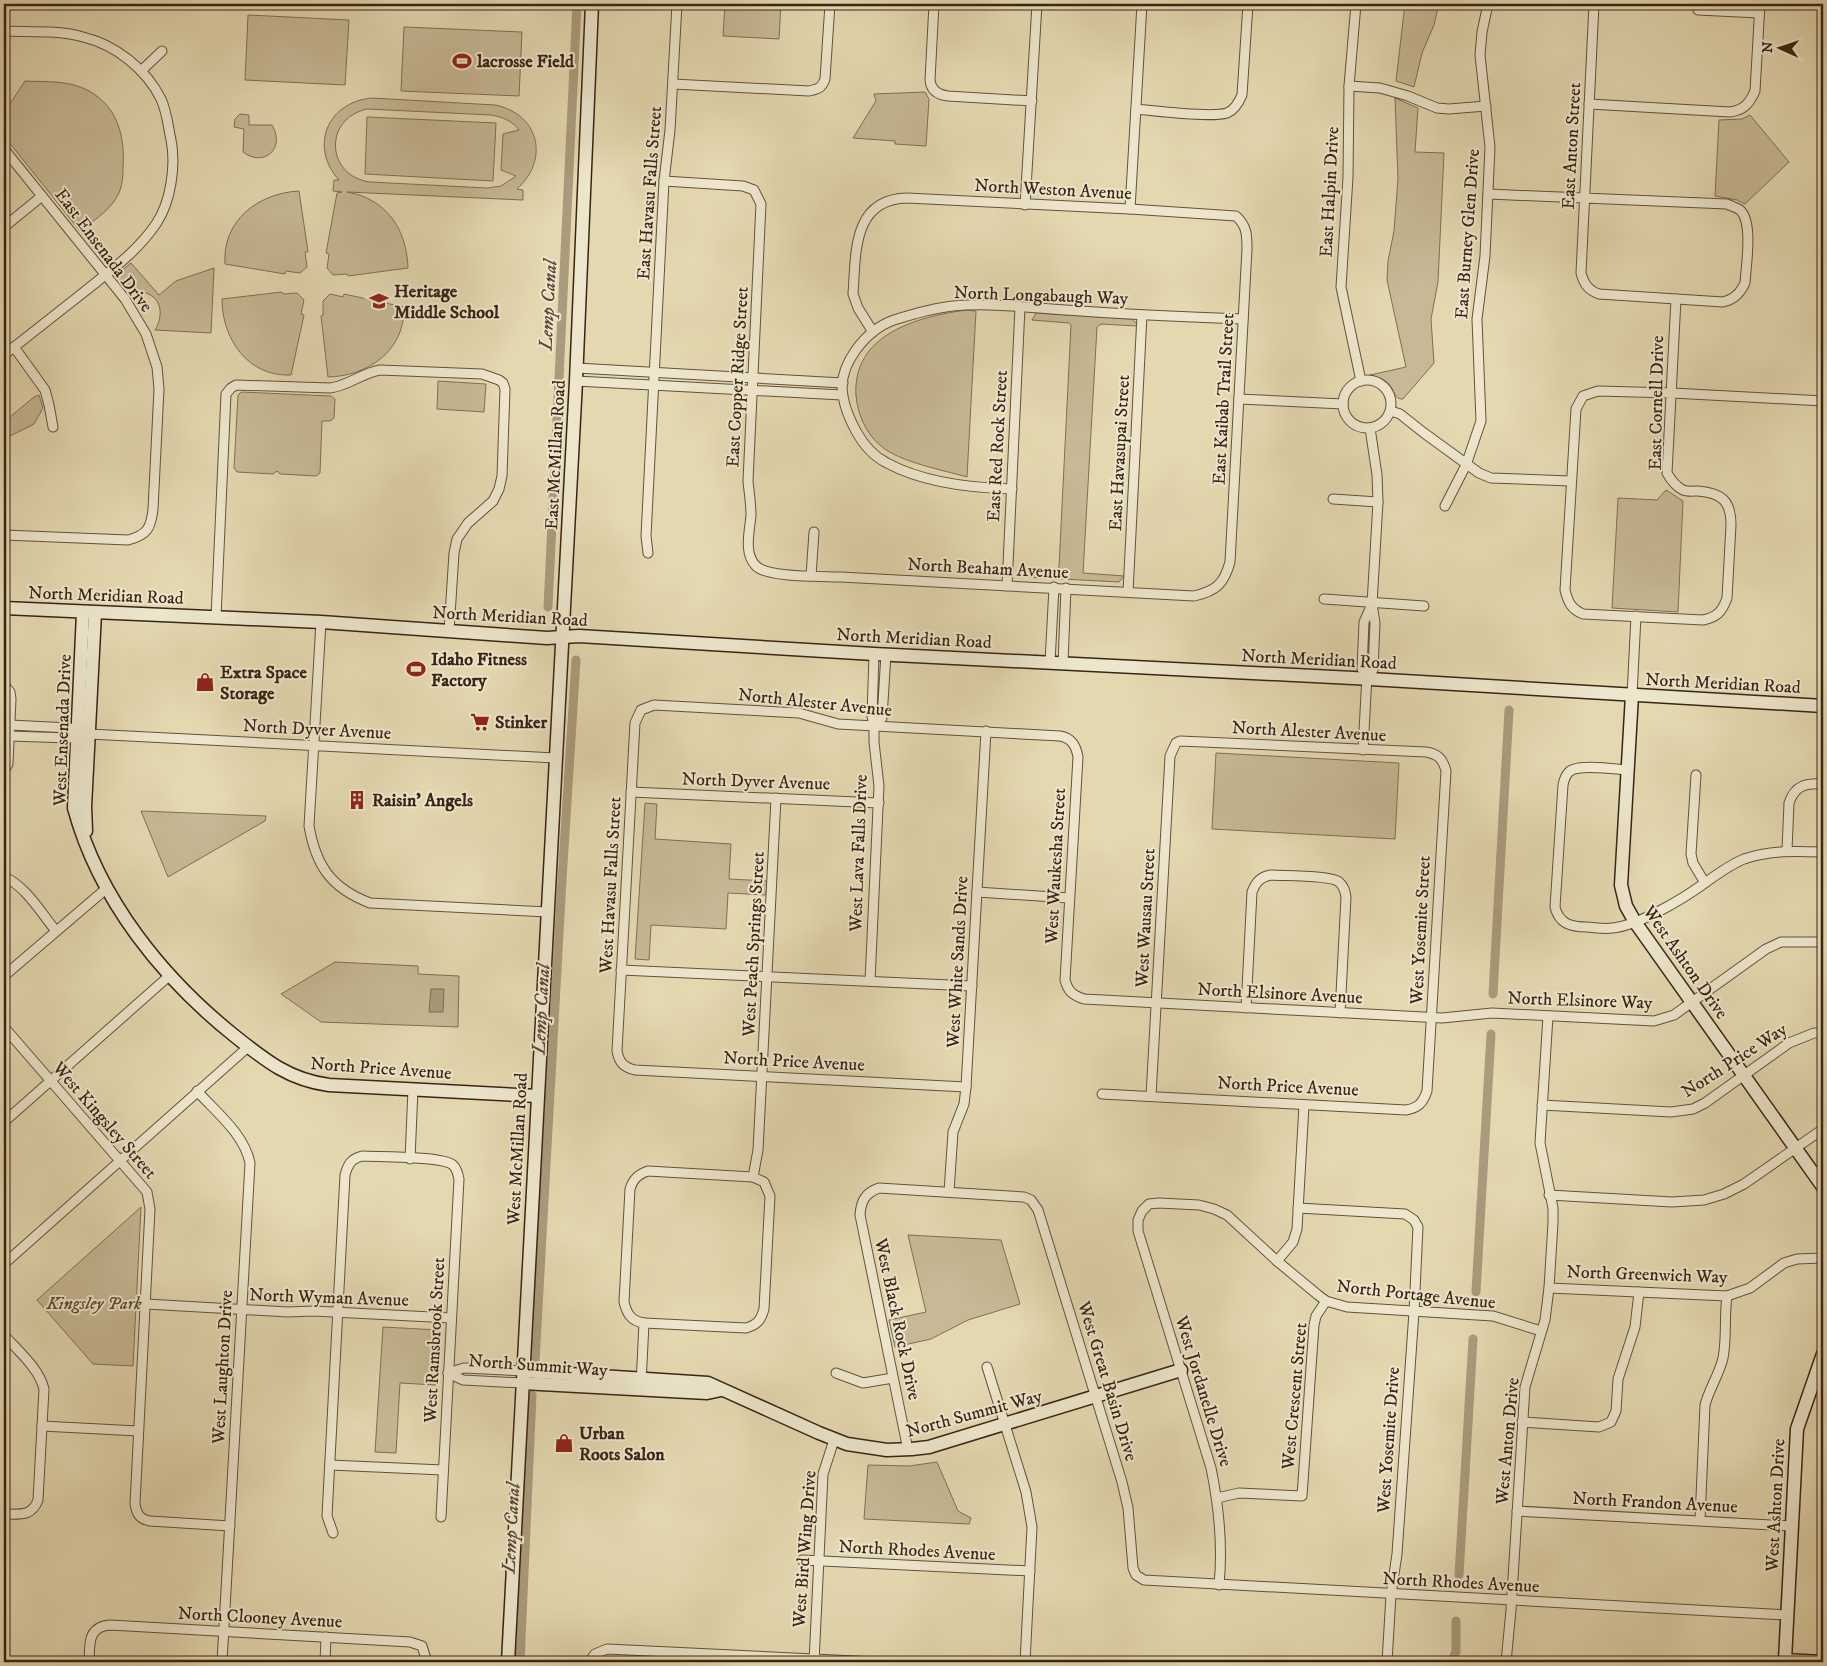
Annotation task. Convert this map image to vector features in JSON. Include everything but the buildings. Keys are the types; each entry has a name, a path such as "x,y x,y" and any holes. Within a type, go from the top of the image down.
{"main road":[{"name":"East McMillan Road","path":"562,638 577,368 592,4"},
{"name":"North Meridian Road","path":"4,608 321,622 562,638 579,636 880,654 1367,677 1823,706"},
{"name":"West Ensenada Drive","path":"89,613 83,733 87,846 107,888 129,924 169,976"},
{"name":"West McMillan Road","path":"508,1662 562,638"},
{"name":"West Ashton Drive","path":"1632,695 1621,885 1626,906 1692,1002 1797,1147 1823,1187"},
{"name":"North Price Avenue","path":"169,976 203,1009 248,1046 284,1072 301,1080 329,1085 538,1096"},
{"name":"West Ashton Drive","path":"1785,1661 1797,1429 1823,1354"},
{"name":"North Summit Way","path":"522,1377 641,1384 708,1383 834,1440 861,1447 908,1450 929,1447 1005,1425 1181,1370"},
{"path":"1785,1661 1823,1662"}],"street":[{"name":"East Havasu Falls Street","path":"648,553 646,536 664,181 670,130 677,4"},
{"path":"673,84 809,91 819,89 825,79 830,4"},
{"path":"934,4 930,80 933,89 938,94 1032,101"},
{"path":"1025,204 1037,4"},
{"path":"1130,209 1142,4"},
{"path":"1136,109 1213,114 1228,112 1237,105 1242,95 1248,4"},
{"name":"East Halpin Drive","path":"1356,4 1349,86 1348,177 1341,288 1362,381"},
{"name":"East Burney Glen Drive","path":"1444,506 1466,465 1481,421 1477,319 1485,256 1490,146 1480,55 1482,32 1488,4"},
{"name":"East Anton Street","path":"1594,4 1581,273 1587,288 1599,294 1676,299"},
{"path":"1589,104 1730,112 1744,108 1750,102 1755,92 1760,9 1698,10"},
{"path":"4,31 82,36 127,58 152,84 161,99 166,111 172,147 167,198 157,222 145,239 106,274 4,355"},
{"path":"141,71 162,51"},
{"path":"1349,86 1380,88 1408,96 1437,108 1486,106"},
{"name":"East Ensenada Drive","path":"4,149 106,274 136,316 146,334 157,367 159,389 153,509 152,520 148,530 128,540 4,535"},
{"name":"East Copper Ridge Street","path":"664,181 743,186 754,190 761,204 748,480 751,513 749,547 750,556 755,565"},
{"path":"1489,194 1727,204 1741,210 1746,219 1748,229 1745,283 1738,295 1724,302 1676,299"},
{"path":"4,227 42,196"},
{"name":"North Weston Avenue","path":"873,332 858,308 854,294 858,235 864,222 872,212 885,202 900,198 1236,216"},
{"name":"East Kaibab Trail Street","path":"1220,585 1227,573 1230,562 1247,232 1243,223 1236,216"},
{"name":"East Cornell Drive","path":"1636,616 1703,620 1719,614 1727,598 1731,513 1727,502 1718,495 1684,490 1674,484 1667,473 1676,299"},
{"name":"North Longabaugh Way","path":"842,395 845,370 858,346 873,332 892,321 925,311 953,306 1020,307 1243,320"},
{"name":"East Red Rock Street","path":"1007,586 1020,307"},
{"name":"East Havasupai Street","path":"1128,592 1142,315"},
{"path":"14,347 45,390 50,404 53,427"},
{"path":"577,368 843,383"},
{"path":"216,617 226,394 231,388 236,385 341,387 370,372 390,370 482,374 503,384 506,395 502,476 497,495 493,501 468,523 457,539 449,631"},
{"path":"576,381 842,395 849,417 866,447 886,463 943,481 982,488 1012,489"},
{"path":"1362,381 1376,382 1382,385 1390,397 1391,411 1383,423 1370,428 1354,425 1344,412 1343,404 1348,389 1362,381"},
{"path":"1632,695 1636,616 1583,614 1570,606 1565,590 1576,409 1583,396 1598,391 1672,393 1823,402"},
{"path":"1239,399 1343,404"},
{"path":"1391,411 1400,414 1466,465 1491,478 1571,481"},
{"path":"1363,750 1367,677 1362,669 1364,622 1372,604 1378,502 1377,475 1370,428"},
{"path":"1333,499 1378,502"},
{"path":"811,576 814,532"},
{"name":"North Beaham Avenue","path":"755,565 764,571 774,574 1054,587 1194,596 1208,593 1220,585"},
{"path":"1054,587 1056,662"},
{"path":"1056,662 1066,588"},
{"path":"1324,599 1372,604 1424,606"},
{"path":"321,622 309,826 318,860 326,873 348,892 370,903 548,912"},
{"name":"West Lava Falls Drive","path":"870,981 879,803 874,726 882,718 880,654"},
{"path":"4,771 8,764 11,699 10,692 5,686"},
{"name":"North Alester Avenue","path":"641,710 654,705 792,713 833,723 1064,736 1074,743"},
{"name":"West Havasu Falls Street","path":"621,1064 617,1051 631,792 635,723 641,710"},
{"path":"10,725 70,728 83,733"},
{"name":"West White Sands Drive","path":"949,1192 953,1132 964,1104 966,1087 986,731"},
{"path":"9,736 69,738 83,733"},
{"name":"North Dyver Avenue","path":"83,733 556,758"},
{"name":"North Alester Avenue","path":"1176,743 1180,741 1426,752 1439,757"},
{"name":"West Waukesha Street","path":"1068,990 1065,980 1078,757 1074,743"},
{"name":"West Wausau Street","path":"1151,1096 1170,756 1176,743"},
{"name":"West Yosemite Street","path":"1420,1105 1426,1091 1446,771 1444,763 1439,757"},
{"path":"1627,770 1582,768 1569,772 1563,785 1555,907 1560,920 1567,925 1574,927 1613,928 1636,922 1686,896 1743,859 1787,850 1823,852"},
{"path":"1696,775 1691,854 1693,863 1705,883"},
{"path":"1787,850 1791,796 1795,789 1802,785 1808,783 1823,784"},
{"name":"North Dyver Avenue","path":"631,792 879,803"},
{"name":"West Peach Springs Street","path":"753,1177 758,1150 763,1078 776,798"},
{"path":"1246,1008 1252,892 1258,880 1270,875 1330,879 1341,883 1346,896 1340,1013"},
{"path":"4,877 11,880 24,892 56,931"},
{"path":"4,976 107,888"},
{"path":"977,892 1069,898"},
{"name":"North Elsinore Way","path":"1492,1013 1654,1021 1674,1014 1766,949 1781,942 1823,942"},
{"path":"621,970 972,986"},
{"path":"4,1122 169,976"},
{"name":"North Elsinore Avenue","path":"1068,990 1075,996 1084,999 1246,1008 1431,1018 1492,1013"},
{"name":"West Anton Drive","path":"1506,1662 1512,1601 1522,1422 1528,1373 1548,1304 1553,1223 1550,1195 1541,1152 1548,1016"},
{"name":"West Kingsley Street","path":"4,1027 147,1192 150,1209 134,1504 139,1516 144,1520 150,1521 230,1526"},
{"name":"North Price Way","path":"1542,1105 1684,1112 1705,1102 1789,1043 1814,1032 1823,1033"},
{"path":"4,1264 248,1046"},
{"name":"North Price Avenue","path":"621,1064 634,1070 966,1087"},
{"path":"333,1534 327,1516 345,1175 350,1162 362,1156 410,1159 413,1089"},
{"name":"West Laughton Drive","path":"198,1092 240,1139 250,1163 222,1662"},
{"name":"North Price Avenue","path":"1102,1094 1406,1110 1414,1109 1420,1105"},
{"path":"1277,1261 1293,1242 1297,1229 1304,1105"},
{"path":"1550,1195 1672,1202 1704,1200 1724,1194 1744,1184 1823,1129"},
{"name":"West Ramsbrook Street","path":"410,1159 442,1160 454,1166 459,1180 440,1517"},
{"path":"648,1170 753,1177 764,1182 770,1196 764,1309 759,1321 753,1326 746,1328 644,1323 636,1322 630,1318 624,1302 630,1189 636,1176 648,1170"},
{"name":"West Black Rock Drive","path":"908,1450 860,1215 860,1204 865,1196 879,1188 949,1192"},
{"name":"West Great Basin Drive","path":"949,1192 1024,1196 1031,1200 1038,1210 1128,1508 1133,1568 1136,1575"},
{"name":"North Portage Avenue","path":"1142,1211 1149,1204 1159,1202 1199,1205 1227,1215 1277,1261 1326,1301 1346,1306 1493,1316 1541,1331"},
{"name":"West Yosemite Drive","path":"1298,1208 1405,1214 1414,1220 1418,1227 1397,1554 1391,1594 1387,1662"},
{"name":"West Jordanelle Drive","path":"1142,1211 1138,1220 1138,1231 1211,1468 1222,1541 1219,1585"},
{"name":"North Greenwich Way","path":"1549,1288 1727,1296 1750,1288 1784,1263 1805,1258 1823,1258"},
{"path":"1522,1422 1599,1427 1611,1422 1616,1411 1618,1379 1635,1327 1639,1292"},
{"path":"1700,1520 1705,1406 1722,1361 1727,1296"},
{"name":"West Crescent Street","path":"1217,1498 1239,1494 1302,1496 1314,1324 1316,1316 1326,1301"},
{"name":"North Wyman Avenue","path":"146,1304 242,1310 337,1312 452,1318"},
{"path":"641,1384 644,1323"},
{"path":"4,1336 42,1380 44,1389 38,1500 33,1510 23,1514 4,1514"},
{"path":"987,1367 1030,1509 1032,1527 1025,1662"},
{"name":"North Summit Way","path":"448,1373 464,1368 522,1377"},
{"path":"836,1374 863,1383 893,1378"},
{"path":"42,1426 138,1431"},
{"name":"West Bird Wing Drive","path":"814,1661 823,1474 834,1440"},
{"path":"330,1465 443,1470"},
{"name":"North Frandon Avenue","path":"1517,1511 1791,1526"},
{"name":"North Rhodes Avenue","path":"802,1560 1030,1571"},
{"name":"North Rhodes Avenue","path":"1136,1575 1152,1582 1787,1615"},
{"name":"North Clooney Avenue","path":"89,1662 90,1641 96,1628 110,1625 410,1642 422,1646 427,1662"},
{"path":"325,1662 326,1637"},
{"path":"589,1662 595,1654 607,1649 814,1661 876,1662"}],"green space":[{"path":"725,4 781,4 779,39 723,36"},
{"path":"1405,4 1439,4 1434,25 1422,53 1414,87 1396,81"},
{"path":"248,15 349,20 345,85 245,80"},
{"name":"lacrosse Field","path":"404,27 522,32 519,96 401,91"},
{"path":"25,81 58,82 82,87 107,105 118,124 123,145 121,188 108,209 80,231 4,136 4,113"},
{"path":"925,92 929,99 926,146 895,144 895,141 853,138 876,101 874,94"},
{"path":"372,98 495,105 510,110 522,118 530,128 535,139 536,152 534,164 527,177 517,189 523,190 523,200 347,192 373,201 390,216 401,234 405,245 408,268 348,276 347,274 333,275 327,268 329,254 326,253 337,193 342,192 333,191 334,180 339,180 330,167 325,154 324,141 327,128 334,117 356,101","holes":["367,109 491,115 507,120 519,130 503,134 501,170 516,176 501,186 487,188 370,182 355,178 338,159 337,135 343,124 353,115"]},
{"path":"1395,98 1418,108 1415,152 1444,153 1438,282 1431,319 1434,363 1403,399 1396,396 1386,381 1370,375 1406,367 1387,280 1388,261 1394,231 1398,179"},
{"path":"240,114 249,115 249,125 272,125 276,133 276,141 275,148 271,153 265,157 258,158 243,152 244,129 234,127 235,119"},
{"path":"1750,115 1789,162 1745,204 1737,200 1715,196 1719,120 1742,119"},
{"path":"367,117 496,123 493,181 365,174"},
{"path":"299,191 308,252 305,252 307,267 300,273 286,271 285,274 225,264 226,248 230,234 246,212 257,203 270,197"},
{"path":"131,263 159,295 176,281 214,268 211,333 155,330 160,314 156,299 144,292 130,292 119,278 121,271"},
{"path":"282,292 283,294 297,293 304,300 301,314 304,315 291,375 276,374 262,370 250,362 240,353 232,341 223,314 222,299"},
{"path":"330,294 343,297 344,294 404,307 403,323 398,336 391,348 381,358 357,372 343,376 328,377 321,316 323,315 323,301"},
{"path":"966,310 976,311 967,477 910,461 889,452 871,436 864,424 856,396 858,375 865,357 876,343 891,332 909,324 947,313"},
{"path":"1036,313 1132,319 1137,324 1137,326 1101,324 1097,327 1083,573 1124,576 1119,582 1022,577 1018,570 1055,571 1059,567 1071,325 1069,323 1032,320"},
{"path":"438,381 486,384 484,412 437,409"},
{"path":"241,392 331,396 335,399 334,418 330,421 322,421 320,473 316,476 280,474 277,471 273,474 237,472 234,468 238,395"},
{"path":"39,395 43,408 34,424 4,439 4,422"},
{"path":"1666,490 1683,501 1678,612 1612,608 1618,498 1657,500"},
{"path":"1216,753 1399,763 1395,839 1212,829"},
{"path":"645,803 657,804 655,839 731,844 729,879 767,881 766,895 728,893 726,929 651,925 649,960 635,959"},
{"path":"141,811 266,816 265,821 168,877"},
{"path":"335,962 418,966 418,974 459,976 458,1027 321,1022 281,994"},
{"name":"Kingsley Park","path":"141,1207 133,1366 93,1364 37,1300"},
{"path":"908,1235 1001,1240 1020,1304 968,1320 931,1339 895,1347 889,1320 926,1312"},
{"path":"383,1327 439,1330 436,1385 400,1383 396,1453 375,1452"},
{"path":"937,1462 958,1511 971,1518 969,1524 864,1519 868,1465 909,1466"}],"shaded area":[{"path":"431,989 444,989 443,1012 429,1012"}],"waterway":[{"name":"Lemp Canal","path":"548,607 577,4"},
{"name":"Lemp Canal","path":"535,1361 576,660"},
{"path":"1493,994 1509,710"},
{"path":"1476,1292 1491,1034"},
{"path":"1459,1575 1473,1339"},
{"name":"Lemp Canal","path":"520,1662 532,1395"},
{"path":"1453,1658 1456,1652 1456,1621"}],"place":[{"name":"lacrosse Field","path":"462,61"},
{"name":"Heritage Middle School","path":"379,301"},
{"name":"Idaho Fitness Factory","path":"416,669"},
{"name":"Extra Space Storage","path":"205,682"},
{"name":"Stinker","path":"480,722"},
{"name":"Raisin' Angels","path":"357,800"},
{"name":"Urban Roots Salon","path":"564,1443"}]}
